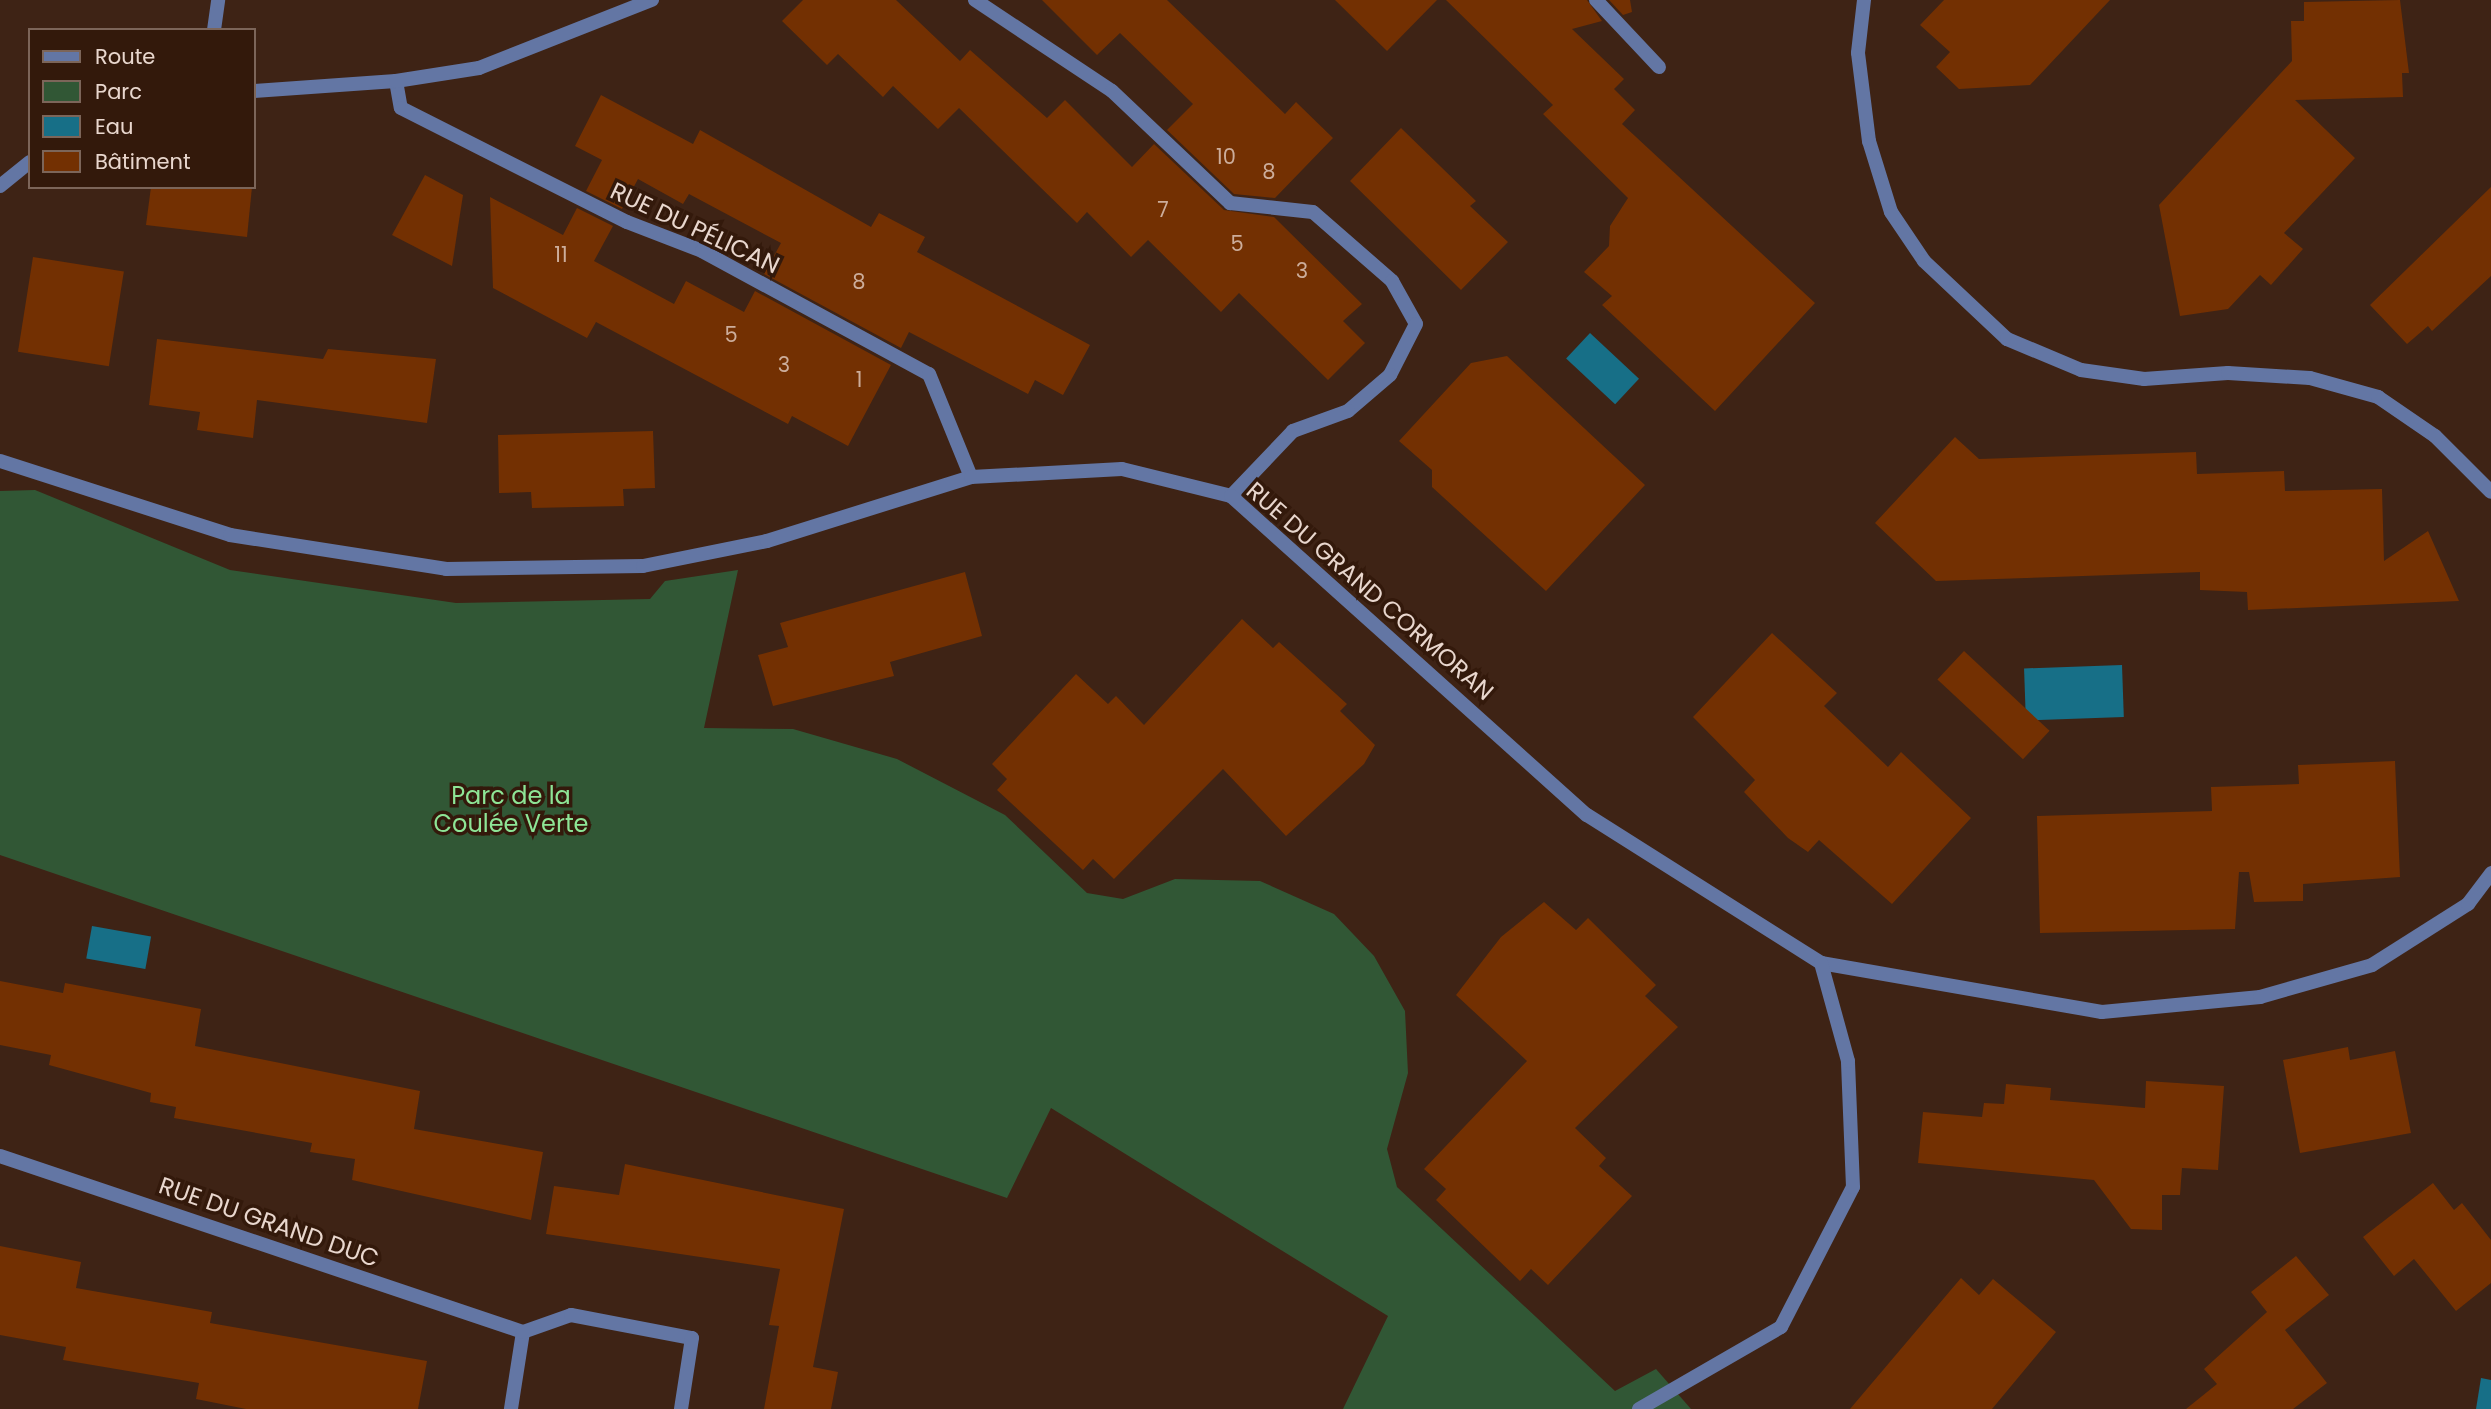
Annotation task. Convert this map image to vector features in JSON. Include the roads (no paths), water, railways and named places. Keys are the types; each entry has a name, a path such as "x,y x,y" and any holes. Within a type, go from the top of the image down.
{"street":[{"path":"214,28 218,0"},
{"path":"256,91 396,81 479,68 652,0"},
{"path":"975,0 1112,91 1230,203 1313,212 1392,281 1416,324 1390,375 1348,411 1293,432 1231,496"},
{"path":"1596,0 1659,67"},
{"path":"1864,0 1858,53 1862,91 1869,141 1891,212 1924,261 2007,339 2081,370 2144,379 2228,373 2310,378 2378,397 2435,436 2491,492"},
{"name":"RUE DU PÉLICAN","path":"396,81 401,108 627,222 702,251 929,374 971,477"},
{"path":"0,186 28,164"},
{"name":"RUE DU GRAND CORMORAN","path":"0,461 230,534 446,569 643,566 767,541 971,477 1122,469 1231,496 1587,815 1821,963 2102,1012 2260,997 2372,965 2468,904 2491,873"},
{"path":"1639,1409 1780,1327 1853,1187 1847,1061 1821,963"},
{"name":"RUE DU GRAND DUC","path":"0,1156 523,1332"},
{"path":"510,1409 523,1332 571,1315 692,1338 681,1409"}],"water":[{"path":"1590,333 1639,379 1615,404 1566,359"},
{"path":"2122,665 2124,717 2026,720 2024,668"},
{"path":"92,926 151,936 145,969 86,958"},
{"path":"2481,1378 2491,1380 2491,1409 2476,1409"}],"park label":[{"name":"Parc de la Coulée Verte","path":"511,810"}]}
